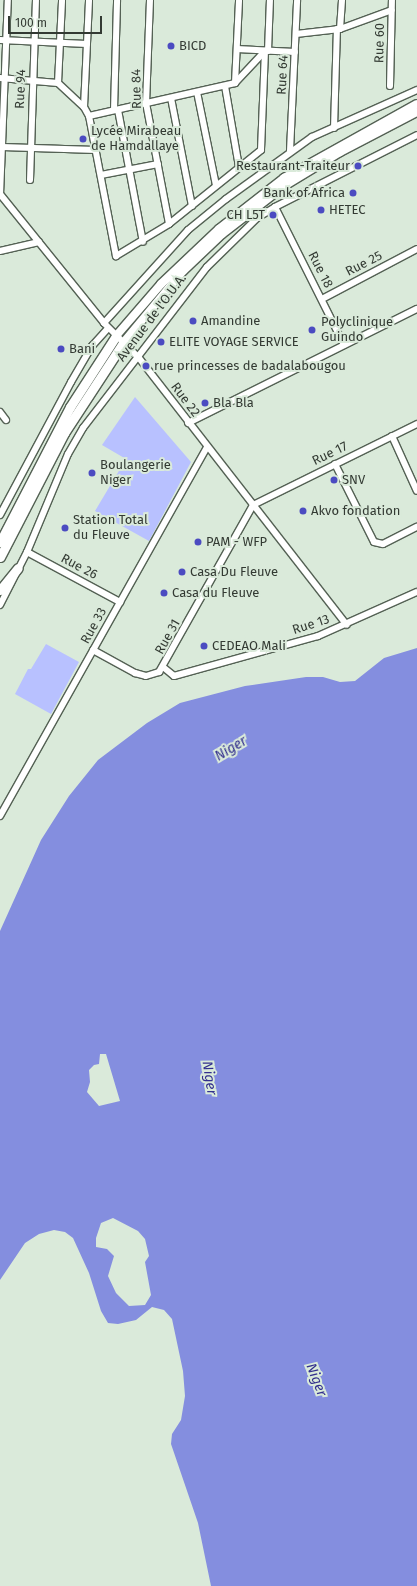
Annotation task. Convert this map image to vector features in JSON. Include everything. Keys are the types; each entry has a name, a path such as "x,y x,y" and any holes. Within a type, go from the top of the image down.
{"highway":[{"path":"0,542 70,407 120,339"},
{"path":"0,557 64,433 120,339"},
{"path":"0,590 18,568"}],"main road":[{"name":"Avenue de l'O.U.A.","path":"120,339 160,284 219,229 284,178 417,104"},
{"name":"Avenue de l'O.U.A.","path":"120,339 183,271 222,234 284,186 340,152 417,112"}],"street":[{"path":"0,194 3,40 8,0"},
{"name":"Rue 94","path":"30,180 32,79 36,0"},
{"path":"58,83 62,0"},
{"path":"84,106 89,0"},
{"path":"117,0 116,110 143,242"},
{"name":"Rue 84","path":"150,0 146,103 169,224"},
{"path":"235,83 239,0"},
{"path":"3,78 32,79 58,83 84,106 89,116 116,256 143,242 169,224 261,150 270,0"},
{"name":"Rue 64","path":"290,151 297,0"},
{"path":"334,128 342,0"},
{"name":"Rue 60","path":"390,86 392,0"},
{"path":"296,34 339,29 392,10"},
{"path":"3,40 87,44"},
{"path":"237,49 295,52"},
{"path":"89,116 235,83 267,51"},
{"path":"225,86 239,167"},
{"path":"0,515 70,382 92,346 106,326 188,230 290,151 312,137 417,90"},
{"path":"197,92 216,185"},
{"path":"171,98 192,206"},
{"name":"Avenue de l'O.U.A.","path":"0,605 27,552 68,454 110,392 139,358 207,267 257,218 275,207 417,135"},
{"path":"2,147 96,150"},
{"path":"101,175 158,164"},
{"name":"Rue 22","path":"0,194 106,326 139,358 188,423 347,624"},
{"name":"Rue 18","path":"275,207 344,345"},
{"path":"0,251 39,242"},
{"name":"Rue 25","path":"322,299 417,249"},
{"path":"188,423 417,309"},
{"path":"0,412 6,420"},
{"name":"Rue 17","path":"253,505 417,424"},
{"path":"392,436 417,491"},
{"name":"Rue 33","path":"0,816 207,447"},
{"path":"335,464 374,542 383,544 417,527"},
{"name":"Rue 31","path":"93,650 135,673 152,675 163,668 253,505"},
{"name":"Rue 26","path":"27,552 120,602"},
{"name":"Rue 13","path":"163,668 174,676 318,636 417,592"}],"shaded area":[{"path":"135,397 191,462 149,541 95,511 126,459 102,445"},
{"path":"46,644 79,662 51,714 15,694 28,669 31,669"}],"water":[{"name":"Niger","path":"417,648 417,1586 211,1586 198,1523 171,1444 172,1434 181,1420 185,1396 183,1371 172,1319 164,1310 152,1307 136,1320 118,1324 108,1323 101,1311 89,1273 73,1238 65,1232 54,1230 39,1234 25,1243 0,1280 0,931 41,840 69,796 98,760 147,723 180,703 245,686 306,677 323,677 340,682 355,681 384,658","holes":["100,1054 106,1054 120,1101 99,1106 87,1092 90,1082 89,1070 94,1065 99,1064","113,1218 138,1231 145,1239 149,1256 145,1262 151,1295 145,1305 129,1306 116,1293 108,1276 114,1256 107,1249 96,1247 96,1238 101,1223"]}],"place":[{"name":"BICD","path":"171,46"},
{"name":"Lycée Mirabeau de Hamdallaye","path":"83,139"},
{"name":"Restaurant-Traiteur","path":"358,166"},
{"name":"Bank of Africa","path":"353,193"},
{"name":"HETEC","path":"321,210"},
{"name":"CH L5T","path":"273,215"},
{"name":"Amandine","path":"193,321"},
{"name":"Polyclinique Guindo","path":"312,330"},
{"name":"ELITE VOYAGE SERVICE","path":"161,342"},
{"name":"Bani","path":"61,349"},
{"name":"rue princesses de badalabougou","path":"146,366"},
{"name":"Bla Bla","path":"205,403"},
{"name":"Boulangerie Niger","path":"92,473"},
{"name":"SNV","path":"334,480"},
{"name":"Akvo fondation","path":"303,511"},
{"name":"Station Total du Fleuve","path":"65,528"},
{"name":"PAM - WFP","path":"198,542"},
{"name":"Casa Du Fleuve","path":"182,572"},
{"name":"Casa du Fleuve","path":"164,593"},
{"name":"CEDEAO Mali","path":"204,646"}]}
